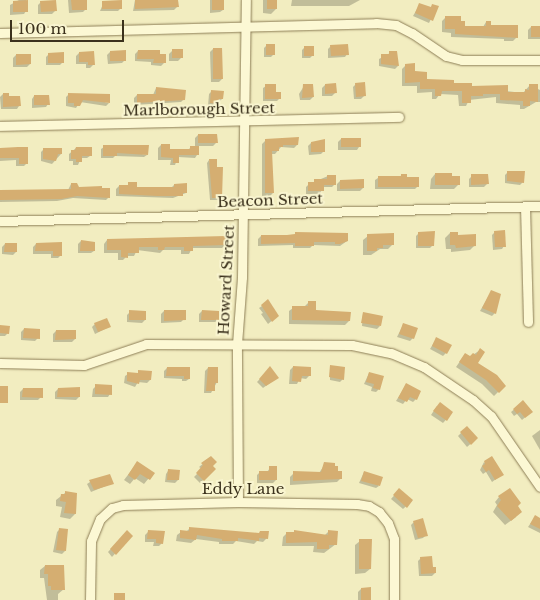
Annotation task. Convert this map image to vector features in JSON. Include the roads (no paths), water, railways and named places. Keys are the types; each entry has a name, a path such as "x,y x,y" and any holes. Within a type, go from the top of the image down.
{"street":[{"name":"Howard Street","path":"238,502 237,344 242,277 246,0"},
{"path":"0,33 376,23 396,25 412,32 446,56 462,60 540,60"},
{"name":"Marlborough Street","path":"0,126 244,122 399,117"},
{"path":"525,206 528,322"},
{"name":"Beacon Street","path":"0,221 540,206"},
{"path":"0,363 84,365 146,344 352,344 391,353 424,367 473,400 491,416 540,488"},
{"name":"Eddy Lane","path":"90,600 91,541 100,519 112,508 123,505 238,502 357,504 369,506 379,512 388,523 394,539 394,600"}]}
